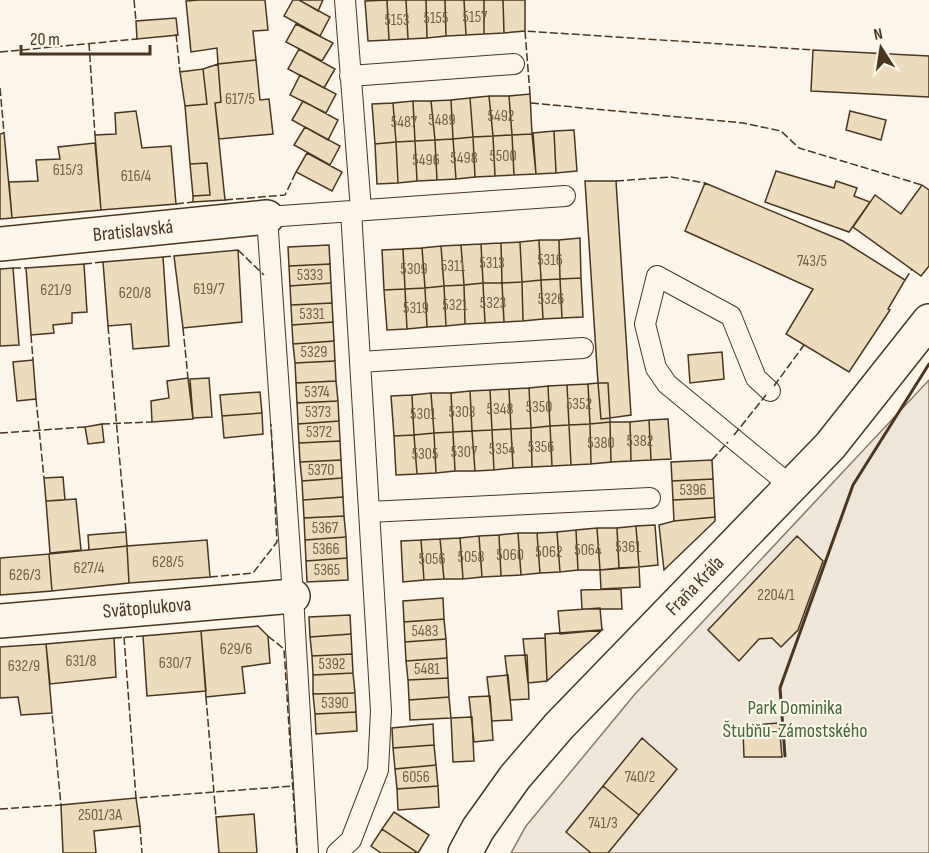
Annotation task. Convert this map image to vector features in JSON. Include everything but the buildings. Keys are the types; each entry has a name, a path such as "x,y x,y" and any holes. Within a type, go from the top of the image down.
{"street":[{"name":"Bratislavská","path":"0,244 267,217"},
{"name":"Fraňa Kráľa","path":"465,853 478,829 515,777 560,726 792,488 830,446 929,321"},
{"name":"Svätoplukova","path":"0,621 293,596"}],"lane":[{"path":"337,853 351,840 378,770 381,711 360,362 356,211 345,0"},
{"path":"350,76 514,64"},
{"path":"308,853 267,217 565,196"},
{"path":"770,391 756,378 731,316 657,276 645,324 657,368 667,384 792,488"},
{"path":"360,362 583,348"},
{"path":"369,512 650,498"}],"green space":[{"name":"Park Dominika Štubňu-Zámostského","path":"929,380 929,853 511,853 526,826 635,694"}],"fence":[{"path":"134,0 136,21"},
{"path":"530,94 525,31 813,50"},
{"path":"176,34 180,72"},
{"path":"0,52 137,39"},
{"path":"89,43 95,135"},
{"path":"0,88 4,133"},
{"path":"531,103 743,123 781,131 799,148 922,185"},
{"path":"225,200 285,195 296,172"},
{"path":"616,181 671,177 705,183"},
{"path":"176,204 193,202"},
{"path":"238,250 264,275"},
{"path":"163,257 174,256"},
{"path":"84,264 103,262"},
{"path":"13,268 26,268"},
{"path":"905,280 912,269"},
{"path":"108,326 126,532"},
{"path":"183,328 188,378"},
{"path":"31,335 33,360"},
{"path":"774,386 804,345"},
{"path":"734,435 766,395"},
{"path":"36,399 44,478"},
{"path":"102,424 152,422"},
{"path":"210,577 253,573 277,542 271,424"},
{"path":"0,433 85,427"},
{"path":"712,460 728,442"},
{"path":"114,638 143,636"},
{"path":"268,636 284,649 297,853"},
{"path":"124,637 136,798 293,786"},
{"path":"206,697 216,817"},
{"path":"0,809 61,805 52,713"},
{"path":"140,826 142,853"}],"wall":[{"path":"785,756 780,688 853,485 929,364"}]}
